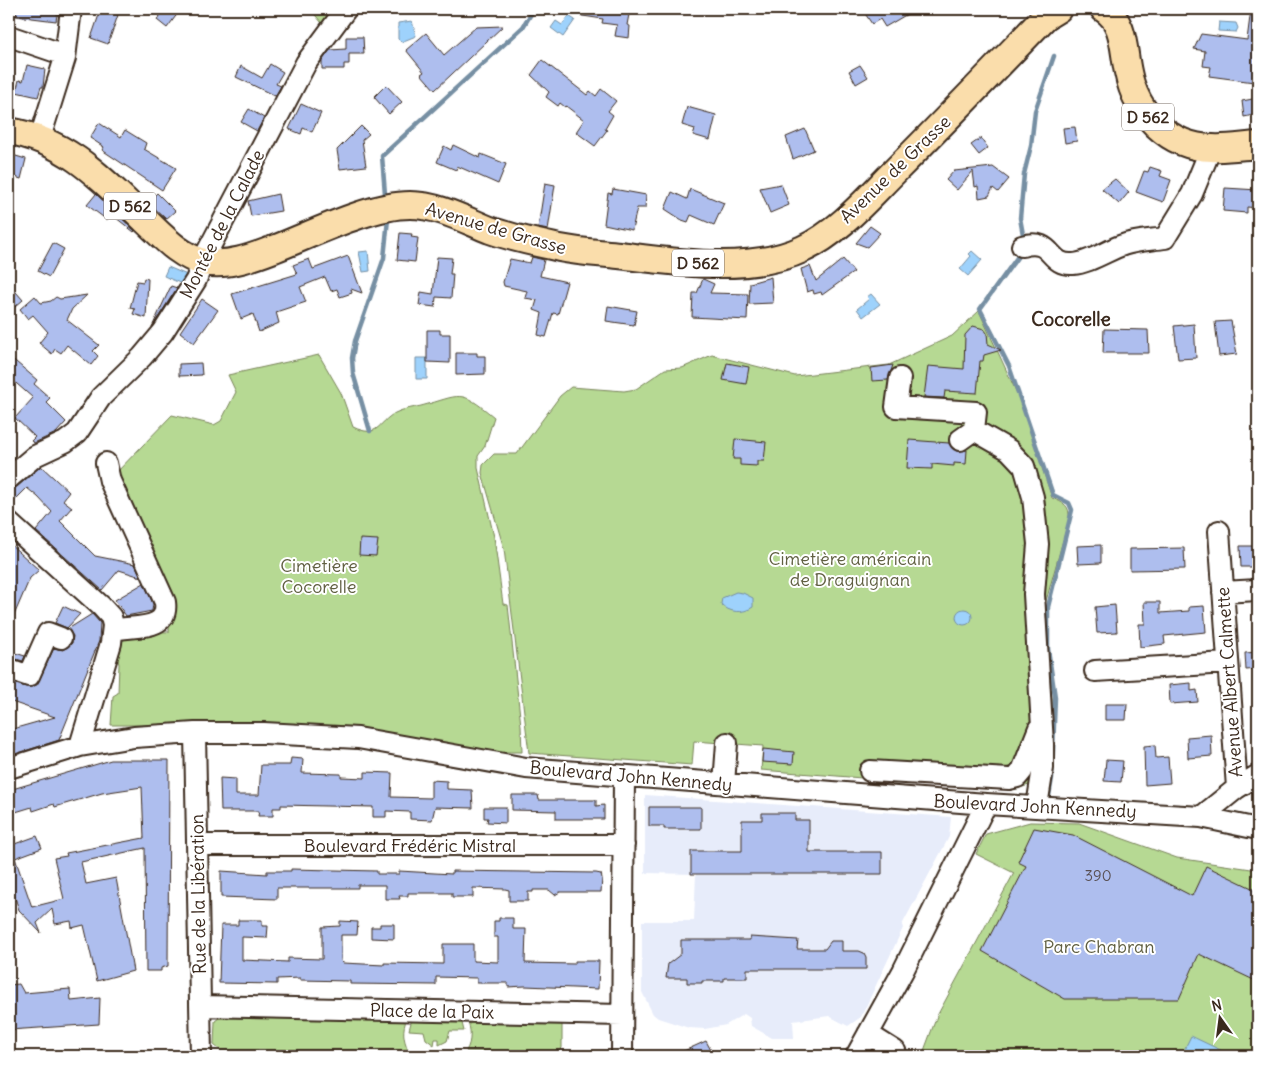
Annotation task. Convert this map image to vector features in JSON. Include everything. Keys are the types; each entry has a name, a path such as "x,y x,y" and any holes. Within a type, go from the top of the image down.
{"main road":[{"name":"Avenue de Grasse","path":"9,130 40,138 62,148 98,176 168,242 183,253 205,258 231,262 255,256 371,212 394,206 413,205 432,208 494,231 561,248 675,262 756,261 785,256 803,249 822,238 860,206 1045,17 1058,9"},
{"name":"D 562","path":"1104,9 1115,20 1120,30 1128,73 1144,111 1158,128 1171,137 1211,148 1258,145"}],"street":[{"path":"40,138 65,55 71,9"},
{"name":"Montée de la Calade","path":"9,478 35,456 65,442 77,432 101,397 142,357 162,332 196,280 205,258 306,62 346,9"},
{"path":"9,36 65,55"},
{"path":"1026,245 1044,245 1055,258 1067,264 1074,264 1126,244 1165,238 1192,194 1211,148"},
{"path":"900,378 896,407 976,412 967,435 993,439 1009,450 1024,466 1033,497 1038,544 1034,594 1043,717 1043,768 1037,806"},
{"path":"106,463 110,481 165,602 166,610 164,616 154,625 112,636"},
{"path":"9,523 111,617 112,636 80,746"},
{"name":"Avenue Albert Calmette","path":"1200,817 1237,788 1219,531"},
{"path":"1223,592 1258,590"},
{"path":"9,669 29,676 48,633 61,638"},
{"path":"1095,672 1228,663"},
{"path":"870,771 1009,779 1017,776 1022,771 1043,717"},
{"name":"Boulevard John Kennedy","path":"9,768 80,746 134,737 195,733 264,733 358,738 526,768 986,804 1200,817 1258,829"},
{"name":"Rue de la Libération","path":"195,733 201,1056"},
{"path":"724,784 727,743"},
{"path":"1237,788 1258,775"},
{"path":"622,1056 624,776"},
{"path":"856,1056 903,970 986,804"},
{"name":"Boulevard Frédéric Mistral","path":"197,845 624,846"},
{"name":"Place de la Paix","path":"200,1006 622,1015"},
{"path":"868,1034 895,1051 897,1056"}],"shaded area":[{"path":"645,795 951,817 949,837 902,925 903,928 861,1017 848,1026 829,1016 793,1021 794,1038 772,1038 751,1026 750,1018 744,1014 726,1025 705,1029 689,1028 658,1018 653,1014 642,992 642,921 694,921 696,874 645,873"}],"green space":[{"path":"310,9 334,9 322,23"},
{"name":"Cimetière américain de Draguignan","path":"979,311 1020,400 1052,498 1065,505 1069,514 1044,608 1046,650 1052,698 1051,759 1029,785 1016,789 1001,789 761,770 763,746 694,741 692,765 529,753 504,549 482,473 483,465 494,454 517,454 560,396 571,387 624,391 636,389 665,369 682,368 712,355 795,376 889,365 952,336"},
{"name":"Cimetière Cocorelle","path":"319,355 341,393 353,427 368,431 373,430 401,410 460,396 474,402 494,417 485,446 478,456 478,468 494,537 503,604 508,605 522,752 504,752 496,757 187,725 111,725 113,696 118,693 119,664 118,660 112,658 129,631 169,632 170,603 114,475 172,415 214,425 221,421 236,392 228,375"},
{"name":"Parc Chabran","path":"1030,822 1079,823 1177,858 1258,870 1258,1056 922,1056 937,1016 1014,873 976,854 986,834"},
{"path":"223,1015 407,1018 404,1034 408,1050 220,1050 214,1045 215,1021"},
{"path":"467,1018 562,1023 562,1048 558,1052 466,1051 470,1035"},
{"path":"412,1019 461,1019 464,1031 450,1031 447,1041 439,1045 439,1039 435,1039 434,1045 426,1039 424,1031 409,1030"}],"water":[{"path":"569,16 575,20 563,37 551,28 556,21 562,25"},
{"path":"412,21 416,36 401,42 398,39 398,23"},
{"path":"1219,22 1236,23 1238,28 1236,32 1218,31"},
{"path":"368,251 370,271 363,272 359,252"},
{"path":"972,251 982,260 968,276 960,269 971,256 969,254"},
{"path":"168,267 187,275 182,284 164,276"},
{"path":"871,294 880,304 863,317 857,309 869,299 867,297"},
{"path":"416,358 427,358 427,379 416,379"},
{"path":"736,592 753,598 753,607 745,611 732,611 721,604 722,598"},
{"path":"964,609 970,611 972,617 970,623 964,625 958,623 956,617 958,611"},
{"path":"1191,1036 1233,1056 1181,1056"}],"building":[{"path":"17,9 58,9 56,21 16,16"},
{"path":"101,9 118,15 108,44 91,38"},
{"path":"165,9 181,9 167,28 157,20"},
{"path":"577,9 630,9 627,25 630,26 629,38 615,36 617,25 602,23 603,19 576,15"},
{"path":"862,9 916,9 885,27 880,19 872,24"},
{"path":"1251,9 1258,9 1258,74 1255,73 1254,82 1209,76 1211,67 1203,66 1205,51 1194,49 1201,34 1247,40"},
{"path":"503,26 435,90 421,74 424,72 406,50 426,33 444,55 476,27"},
{"path":"346,37 363,37 364,54 349,54 349,64 344,64 344,69 322,69 322,61 330,50 346,49"},
{"path":"542,60 587,95 590,91 596,96 601,89 616,101 608,111 613,115 605,129 607,130 595,146 576,132 584,120 566,106 560,103 558,106 546,97 549,92 531,75"},
{"path":"270,64 283,72 276,84 281,86 275,96 236,77 241,66 262,78"},
{"path":"27,65 45,69 43,87 41,87 38,97 16,92 19,80 23,81"},
{"path":"860,65 868,77 856,84 849,71"},
{"path":"386,85 402,102 389,114 374,97"},
{"path":"1258,98 1258,114 1244,117 1242,101"},
{"path":"301,104 321,113 312,132 303,128 301,134 289,129"},
{"path":"687,107 716,115 710,140 693,135 695,129 682,125"},
{"path":"249,109 264,118 257,131 241,122"},
{"path":"99,123 121,137 125,130 146,143 144,149 176,168 162,190 102,150 104,147 90,138"},
{"path":"361,126 369,134 362,140 366,166 340,169 337,150"},
{"path":"1075,127 1077,141 1065,143 1063,128"},
{"path":"805,129 814,150 793,159 786,137"},
{"path":"981,138 988,148 979,155 971,145"},
{"path":"453,145 480,158 481,154 506,164 498,184 457,166 456,170 437,162 444,146 451,150"},
{"path":"9,154 26,159 21,179 9,175"},
{"path":"993,167 1009,179 998,192 993,188 989,196 979,198 978,186 975,187 973,171 957,190 946,180 954,171"},
{"path":"1150,167 1162,171 1160,176 1171,180 1163,202 1136,192 1144,171 1148,172"},
{"path":"1115,179 1129,192 1119,204 1102,189"},
{"path":"545,183 555,185 548,230 538,228"},
{"path":"781,184 789,205 770,213 760,188"},
{"path":"1225,188 1258,190 1258,208 1247,207 1247,213 1223,211"},
{"path":"613,189 646,195 645,208 637,208 632,230 604,224 608,193 612,194"},
{"path":"690,189 724,203 714,225 691,215 688,222 665,209 672,192 687,199"},
{"path":"157,193 175,211 166,219 148,202"},
{"path":"96,194 135,231 111,214 107,220 87,205"},
{"path":"278,194 281,211 251,216 248,201"},
{"path":"870,226 880,233 867,247 856,243"},
{"path":"400,233 412,234 411,237 418,238 415,262 397,260"},
{"path":"53,243 64,249 49,277 38,271"},
{"path":"348,256 362,293 351,289 352,293 340,297 337,289 331,291 325,277 300,287 306,302 276,312 279,323 259,332 253,314 241,319 232,294 297,274 293,265 309,259 313,269"},
{"path":"437,257 452,258 450,274 453,274 451,298 436,297 435,307 419,305 421,292 433,294"},
{"path":"532,257 544,260 540,276 567,282 558,314 553,313 546,337 538,335 542,313 534,310 537,300 525,298 527,291 504,286 503,282 510,259 530,263"},
{"path":"843,259 854,272 822,295 821,292 814,294 813,290 807,292 801,269 810,266 816,281"},
{"path":"771,277 773,303 749,304 750,283"},
{"path":"144,278 148,279 146,318 133,314 135,309 130,308 137,281 143,282"},
{"path":"703,279 714,284 710,293 748,294 747,320 692,317 693,293 697,293"},
{"path":"9,284 23,300 9,312"},
{"path":"171,286 177,288 152,327"},
{"path":"87,295 72,309 67,320 99,345 93,351 98,356 91,365 67,345 61,353 55,349 52,354 39,343 48,332 33,315 28,319 20,309 35,296 41,303 51,301 56,297 60,299"},
{"path":"202,299 218,310 194,343 180,332"},
{"path":"608,306 637,311 634,325 606,321"},
{"path":"1231,321 1237,354 1219,356 1215,322"},
{"path":"1194,324 1196,358 1178,359 1174,326"},
{"path":"973,326 984,329 987,333 988,344 1001,350 984,355 983,361 980,361 977,393 945,391 944,398 924,397 928,366 964,369 965,335"},
{"path":"1104,329 1148,330 1149,353 1103,353"},
{"path":"427,330 440,330 440,334 450,334 450,363 427,362"},
{"path":"456,353 477,353 477,356 485,356 485,374 456,375"},
{"path":"9,356 37,380 34,384 50,398 46,402 66,422 56,433 34,443 31,441 35,437 15,418 33,398 9,377"},
{"path":"201,363 202,375 179,376 179,364"},
{"path":"727,363 749,367 746,384 723,380"},
{"path":"893,365 888,380 872,381 871,368"},
{"path":"735,439 766,442 764,461 757,461 757,466 740,465 740,459 733,459"},
{"path":"909,440 949,443 956,451 967,450 966,464 954,463 954,466 932,464 932,469 907,468"},
{"path":"41,466 69,492 63,500 72,507 60,521 95,556 135,564 141,577 119,570 102,590 36,531 52,512 38,497 27,488 9,506 9,490 17,487"},
{"path":"360,539 378,540 376,556 359,555"},
{"path":"9,543 39,570 30,578 9,627"},
{"path":"1101,545 1101,563 1078,564 1077,546"},
{"path":"1240,546 1258,546 1258,562 1252,563 1252,567 1241,567"},
{"path":"1184,548 1185,569 1130,570 1130,549"},
{"path":"144,583 153,604 152,611 126,616 115,600"},
{"path":"1144,602 1160,602 1160,613 1189,611 1189,607 1204,606 1206,632 1164,636 1165,644 1140,647 1139,624 1145,624"},
{"path":"1115,605 1117,632 1097,633 1095,607"},
{"path":"63,606 80,614 67,628 55,623"},
{"path":"92,614 100,623 99,641 59,740 9,756 9,730 55,717 9,701 9,682 26,687 37,685 54,648 63,650 72,643 73,636 68,629"},
{"path":"9,651 25,656 23,661 9,657"},
{"path":"1258,652 1258,669 1246,670 1245,653"},
{"path":"1191,683 1191,691 1197,690 1198,702 1170,704 1169,685"},
{"path":"1105,704 1127,704 1126,720 1105,720"},
{"path":"1211,735 1212,756 1188,758 1187,737"},
{"path":"1155,745 1156,758 1168,757 1170,783 1145,785 1144,746"},
{"path":"763,749 794,752 793,764 762,762"},
{"path":"291,758 303,759 302,773 341,774 341,777 365,778 365,772 392,773 391,797 431,798 431,780 447,781 447,789 472,790 473,808 435,807 432,820 410,819 410,812 386,811 386,817 373,817 373,807 281,805 281,808 273,808 273,816 258,816 259,811 221,811 220,778 236,779 236,795 259,795 261,765 290,765"},
{"path":"111,760 169,760 168,966 161,968 161,971 146,971 145,848 81,862 86,884 116,878 133,971 97,981 84,925 72,928 71,921 55,924 52,909 37,923 41,933 19,910 9,879 9,846 37,836 42,848 15,858 32,907 64,899 54,858 67,856 66,853 144,838 142,787 102,793 55,807 54,804 33,811 32,807 9,814 9,790"},
{"path":"1106,760 1123,761 1121,782 1104,781"},
{"path":"512,795 538,795 539,800 596,800 596,806 604,805 604,819 556,819 556,811 512,810"},
{"path":"484,807 506,807 506,823 487,822 488,818 484,818"},
{"path":"649,807 701,807 701,829 664,829 664,826 649,826"},
{"path":"762,813 795,813 795,820 809,820 809,852 882,852 882,874 691,874 691,851 742,851 742,820 762,820"},
{"path":"1034,828 1073,835 1192,896 1206,866 1258,891 1258,982 1199,954 1179,999 1065,999 982,951 1026,866 1018,862"},
{"path":"291,869 377,871 377,874 399,874 399,871 452,874 452,871 596,873 601,874 602,878 601,892 560,892 555,895 549,890 533,890 533,892 528,892 528,901 509,901 509,890 505,889 473,888 473,897 452,897 452,893 408,893 408,896 399,896 400,899 385,899 385,885 358,885 358,888 277,888 277,899 221,897 221,871 267,874 267,871 291,871"},
{"path":"499,918 513,918 513,929 526,929 525,963 575,964 575,961 599,961 598,989 508,987 508,983 477,983 477,978 436,977 436,985 350,984 350,981 300,980 300,978 277,979 277,984 219,983 221,925 238,925 238,920 262,920 262,926 268,926 267,938 242,937 242,960 288,962 288,958 322,959 322,927 340,926 340,921 358,922 357,935 341,935 341,961 343,963 384,965 384,963 443,964 443,944 473,944 473,961 498,962 498,937 494,937 494,921 499,921"},
{"path":"380,924 394,924 394,939 371,938 371,927 380,927"},
{"path":"750,937 798,940 797,949 825,949 831,941 842,941 842,951 859,951 864,953 866,969 747,969 747,978 724,978 724,981 702,981 702,983 687,983 687,978 666,978 668,964 681,954 681,940 750,940"},
{"path":"19,984 24,993 70,989 71,1001 100,998 99,1024 9,1030 9,985"},
{"path":"706,1041 714,1056 673,1056"}],"waterway":[{"path":"385,194 382,156 523,27 534,9"},
{"path":"1024,240 1020,218 1024,174 1031,146 1035,111 1054,56"},
{"path":"370,431 353,373 352,358 355,341 384,258 388,219"},
{"path":"1021,252 980,309 1009,366 1053,495 1069,503 1072,510 1048,607 1048,649 1055,697 1052,778 1049,796"}],"district":[{"name":"Cocorelle","path":"1071,319"}]}
